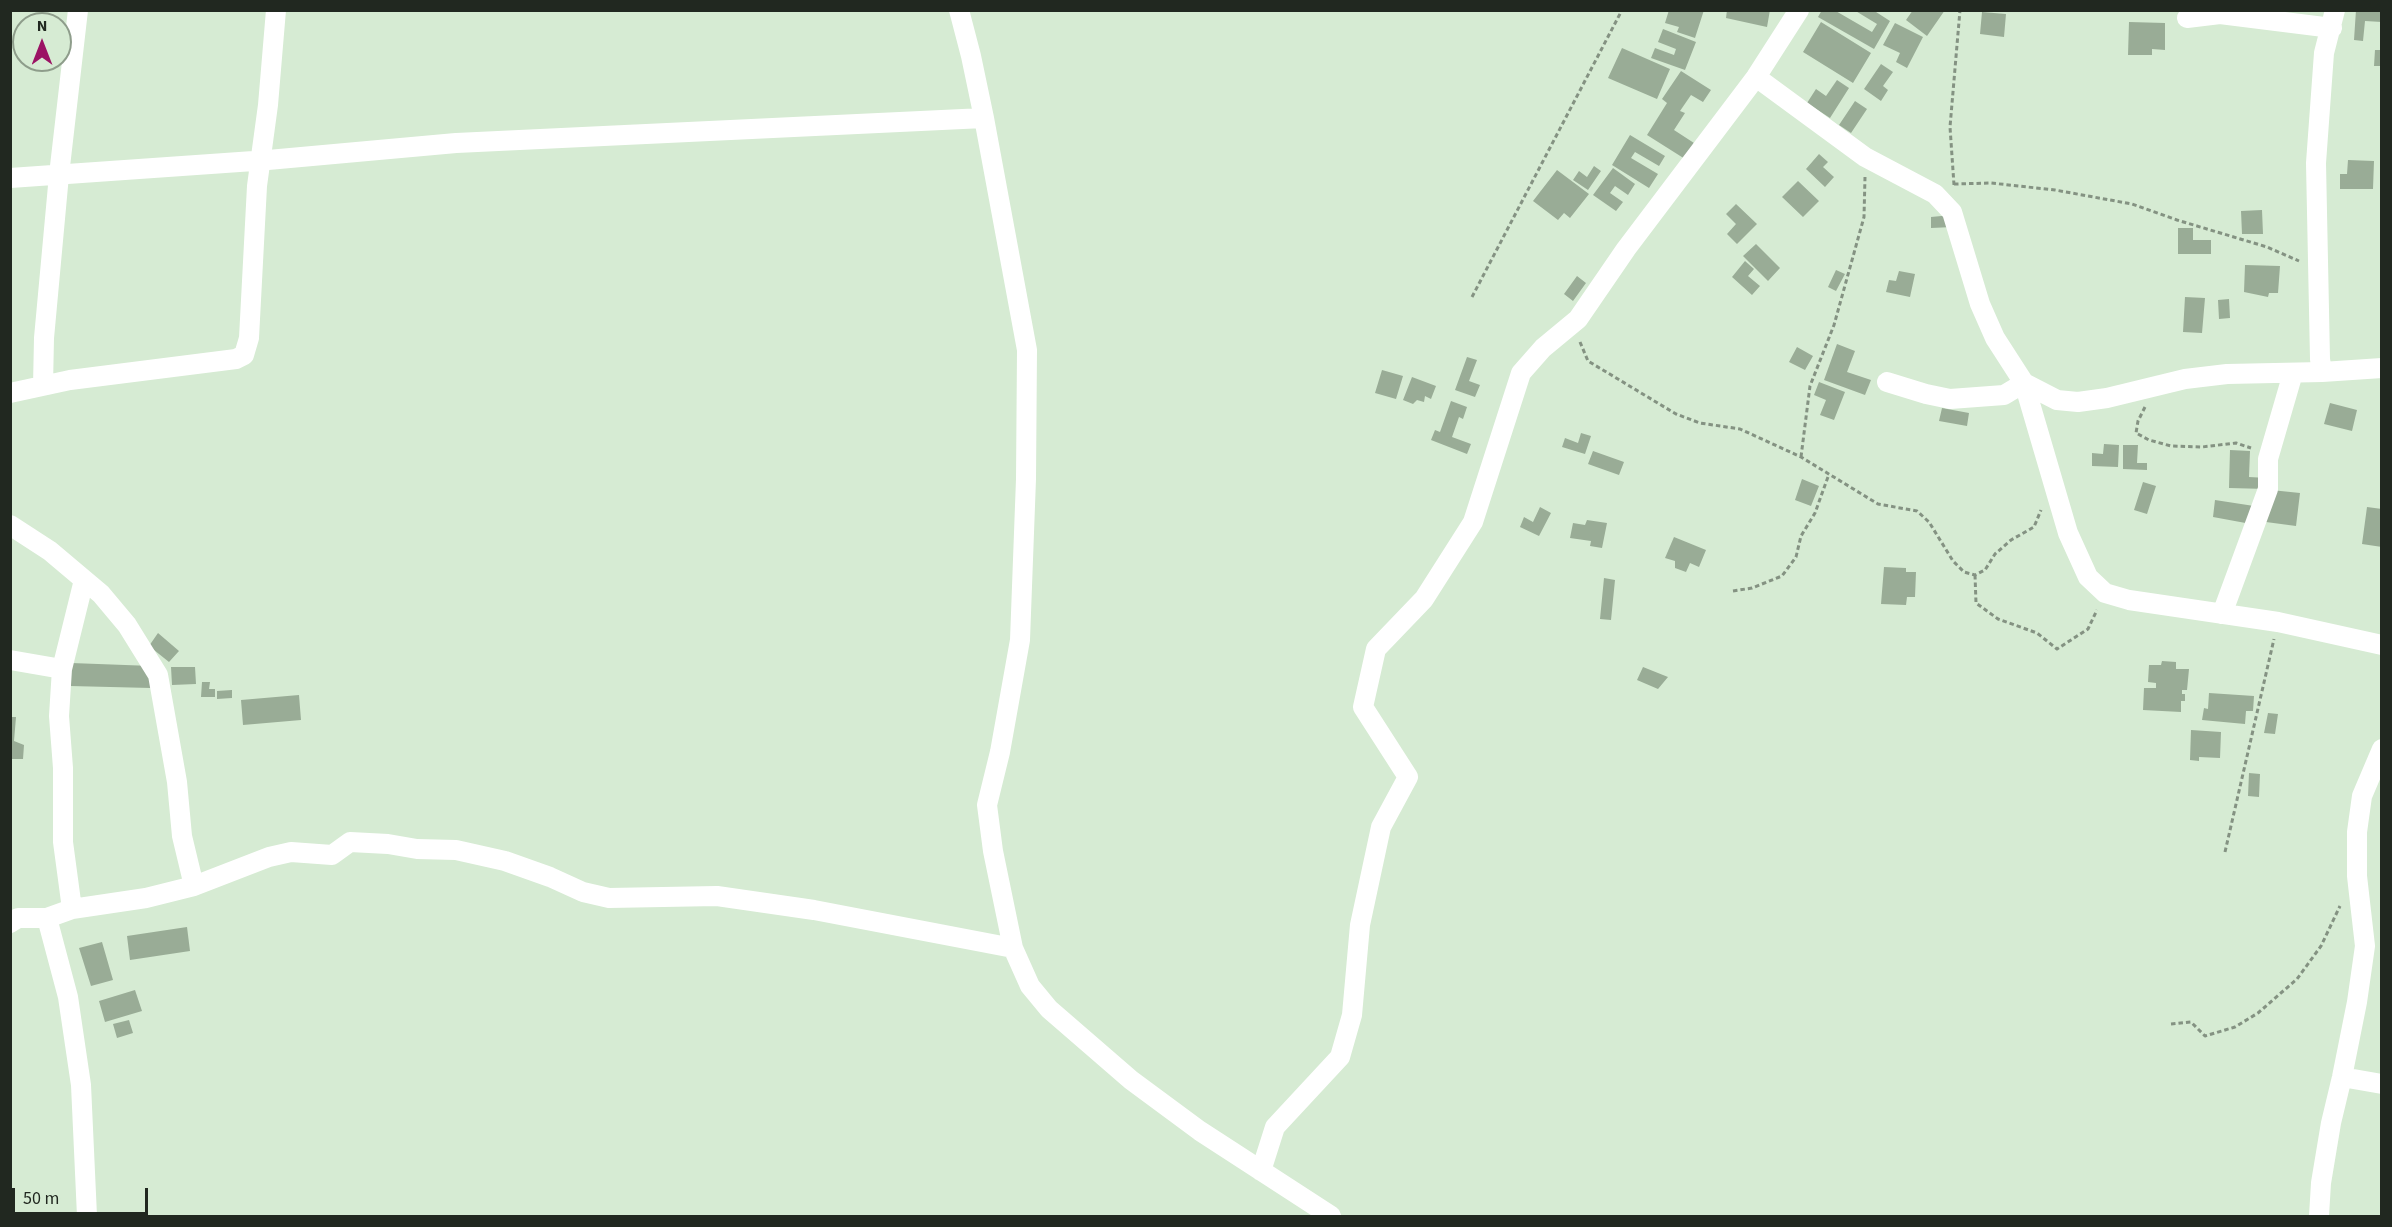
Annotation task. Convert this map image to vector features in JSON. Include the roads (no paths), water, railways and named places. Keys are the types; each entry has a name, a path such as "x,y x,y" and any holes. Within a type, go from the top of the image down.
{"street":[{"path":"43,386 44,338 59,175 78,10"},
{"path":"10,393 70,380 236,359 244,355 249,338 260,161 268,105 276,10"},
{"path":"958,10 971,56 984,118 1027,350 1026,479 1020,640 1000,752 987,805 993,850 1013,948 1030,986 1049,1009 1131,1080 1200,1131 1331,1216"},
{"path":"1261,1171 1275,1127 1340,1057 1352,1015 1360,925 1381,827 1408,777 1363,707 1376,649 1424,599 1473,522 1521,373 1543,348 1578,319 1626,249 1756,77 1799,10"},
{"path":"2187,18 2220,14 2333,19 2324,53 2316,163 2322,372"},
{"path":"1756,77 1865,158 1935,194 1952,212 1980,304 1995,338 2024,382 2068,533 2088,577 2105,593 2129,600 2278,622 2382,645"},
{"path":"10,178 260,161 456,143 984,118"},
{"path":"2024,382 2057,400 2078,402 2107,398 2185,379 2227,374 2382,368"},
{"path":"2222,614 2268,489 2270,454 2293,373"},
{"path":"1887,382 1950,399 2004,395 2024,382"},
{"path":"10,525 50,551 101,594 127,625 158,675 177,782 182,836 194,886"},
{"path":"72,909 63,842 63,768 59,716 62,669 84,580"},
{"path":"10,660 62,669"},
{"path":"2319,1216 2321,1183 2331,1123 2343,1077 2365,945 2357,876 2357,832 2362,796 2382,749"},
{"path":"10,923 18,918 47,918 72,909 146,898 194,886 269,857 291,852 332,855 350,842 388,844 417,849 456,850 505,861 583,892 609,898 717,896 835,914 1013,948"},
{"path":"47,918 68,997 81,1085 87,1216"},
{"path":"2343,1077 2382,1084"}]}
